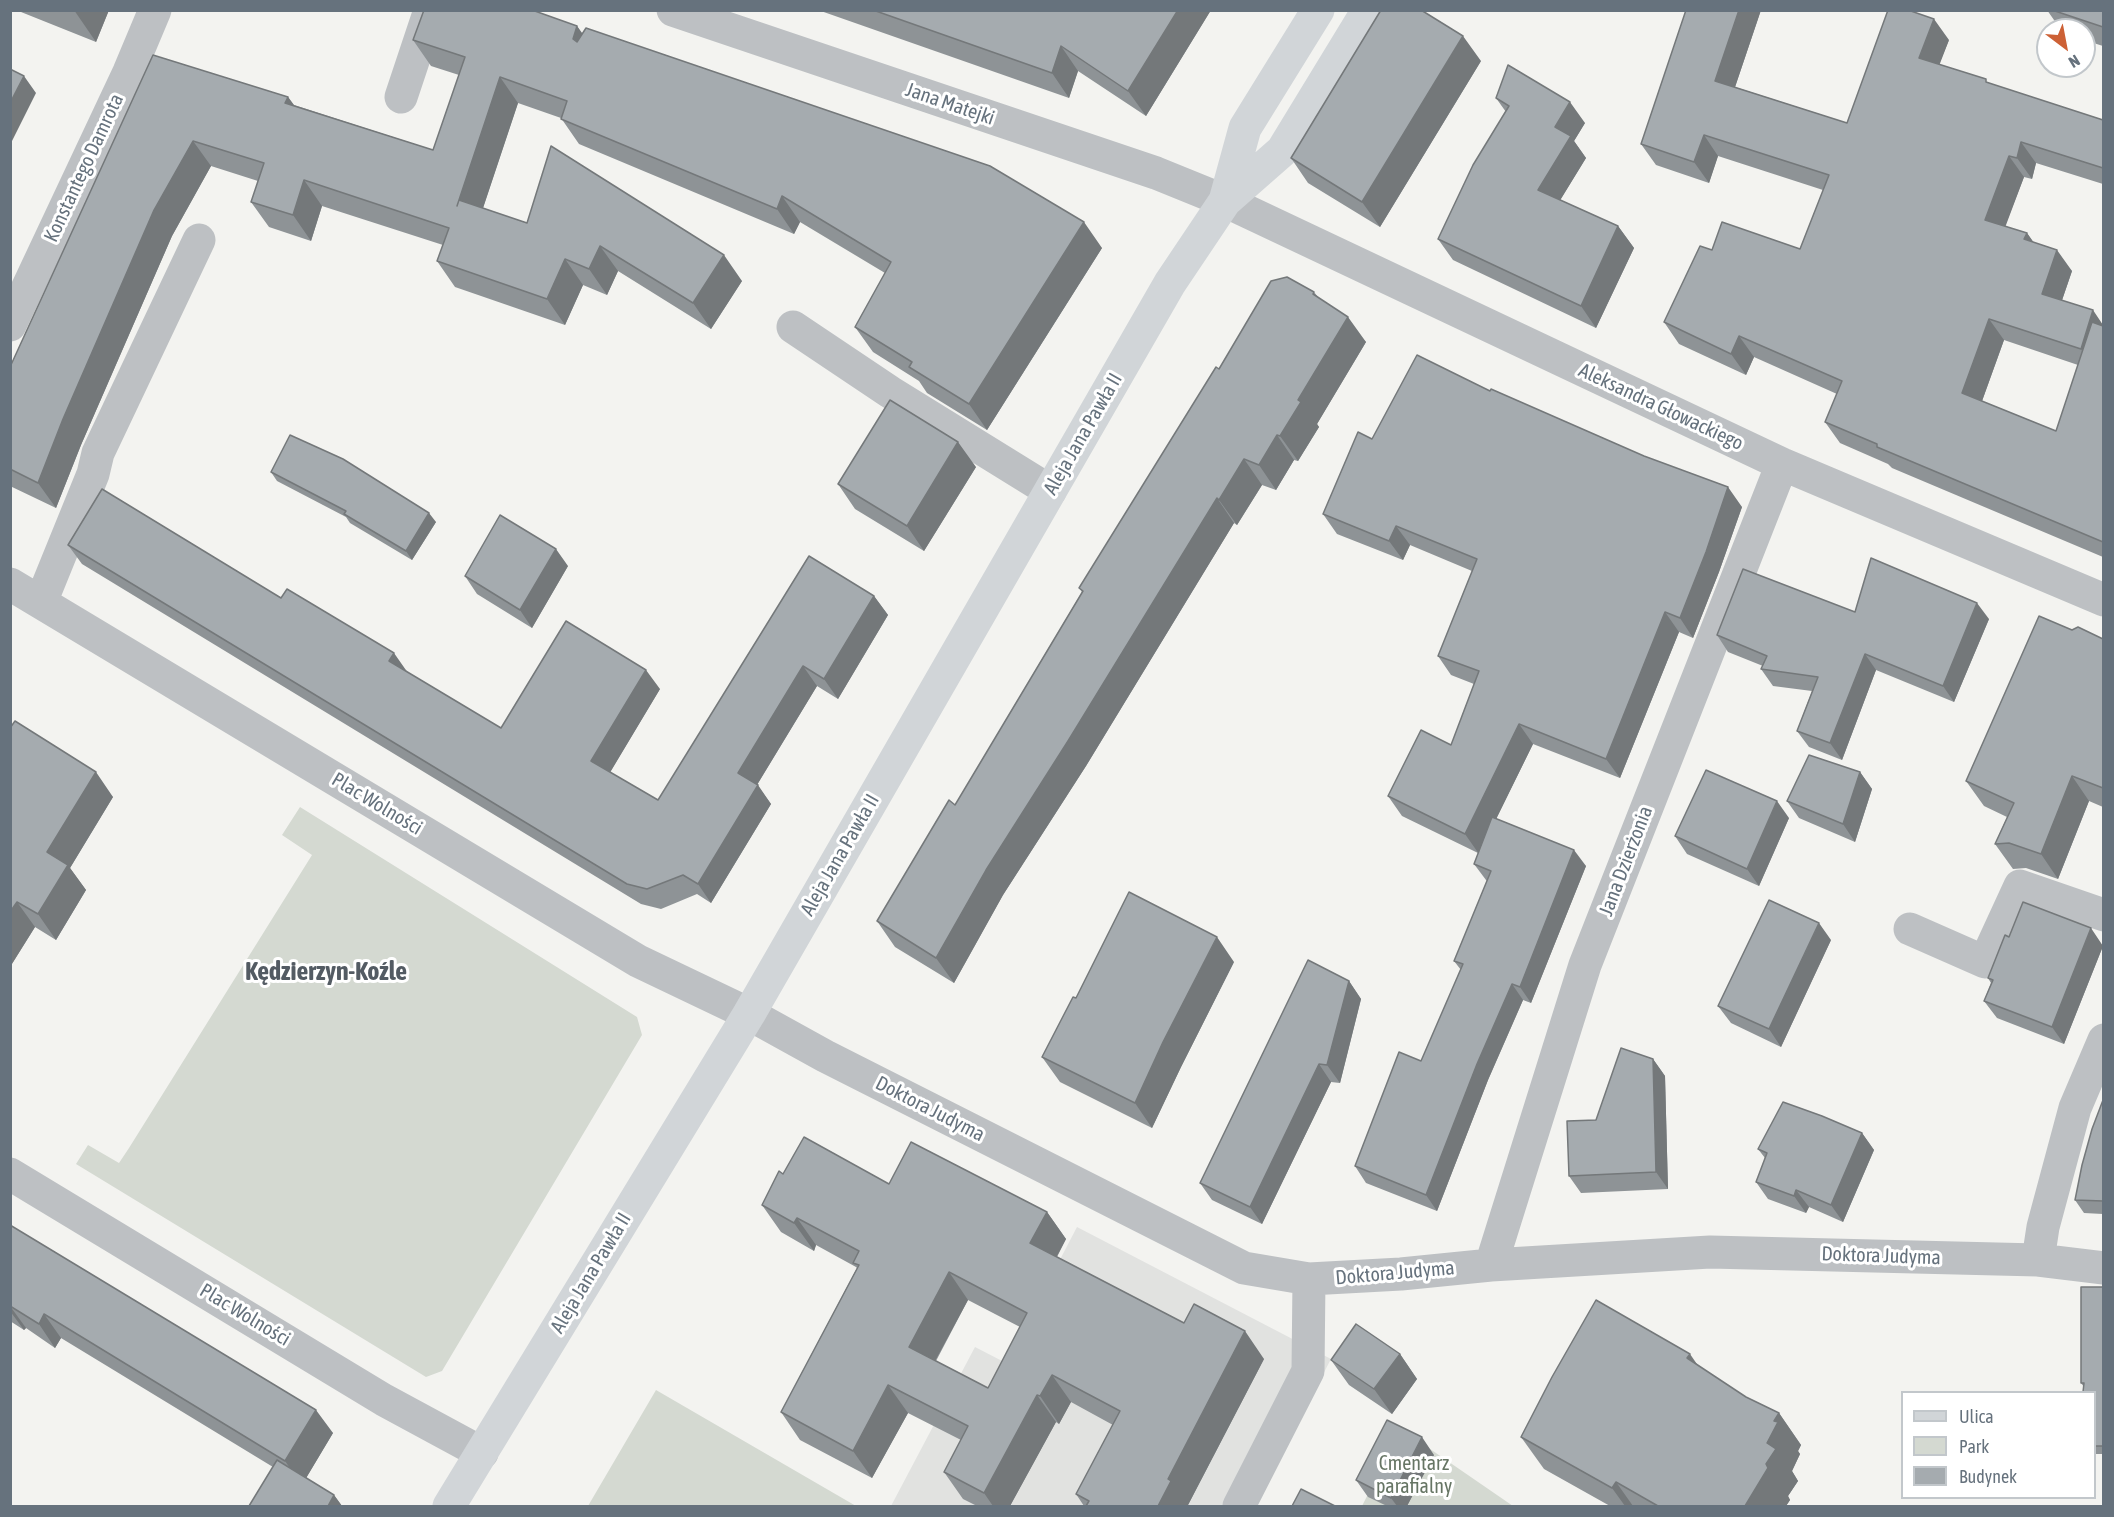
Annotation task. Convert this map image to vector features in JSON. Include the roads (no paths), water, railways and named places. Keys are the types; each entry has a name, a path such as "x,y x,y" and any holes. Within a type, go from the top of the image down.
{"main road":[{"name":"Aleja Jana Pawła II","path":"1225,201 1245,128 1318,10"},
{"name":"Aleja Jana Pawła II","path":"449,1506 749,1014 1170,283 1225,201 1282,151 1368,10"}],"street":[{"name":"Konstantego Damrota","path":"10,325 129,72 155,10"},
{"path":"401,97 430,10"},
{"name":"Jana Matejki","path":"673,10 1156,173 1225,201"},
{"name":"Aleksandra Głowackiego","path":"1225,201 1782,464 2103,600"},
{"path":"41,602 93,474 98,453 199,240"},
{"path":"793,327 890,392 1050,491"},
{"name":"Jana Dzierżonia","path":"1491,1265 1585,965 1782,464"},
{"name":"Plac Wolności","path":"10,584 638,961 749,1014"},
{"path":"1910,929 1985,962 2020,886 2103,915"},
{"name":"Doktora Judyma","path":"749,1014 836,1061 1244,1268 1309,1280 1491,1265 1710,1252 2038,1260 2103,1268"},
{"path":"2038,1260 2043,1227 2075,1108 2103,1040"},
{"name":"Plac Wolności","path":"10,1174 384,1400 482,1453"},
{"path":"1239,1506 1308,1371 1309,1280"}],"district":[{"name":"Kędzierzyn-Koźle","path":"326,972"}],"park label":[{"name":"Cmentarz parafialny","path":"1414,1476"}]}
